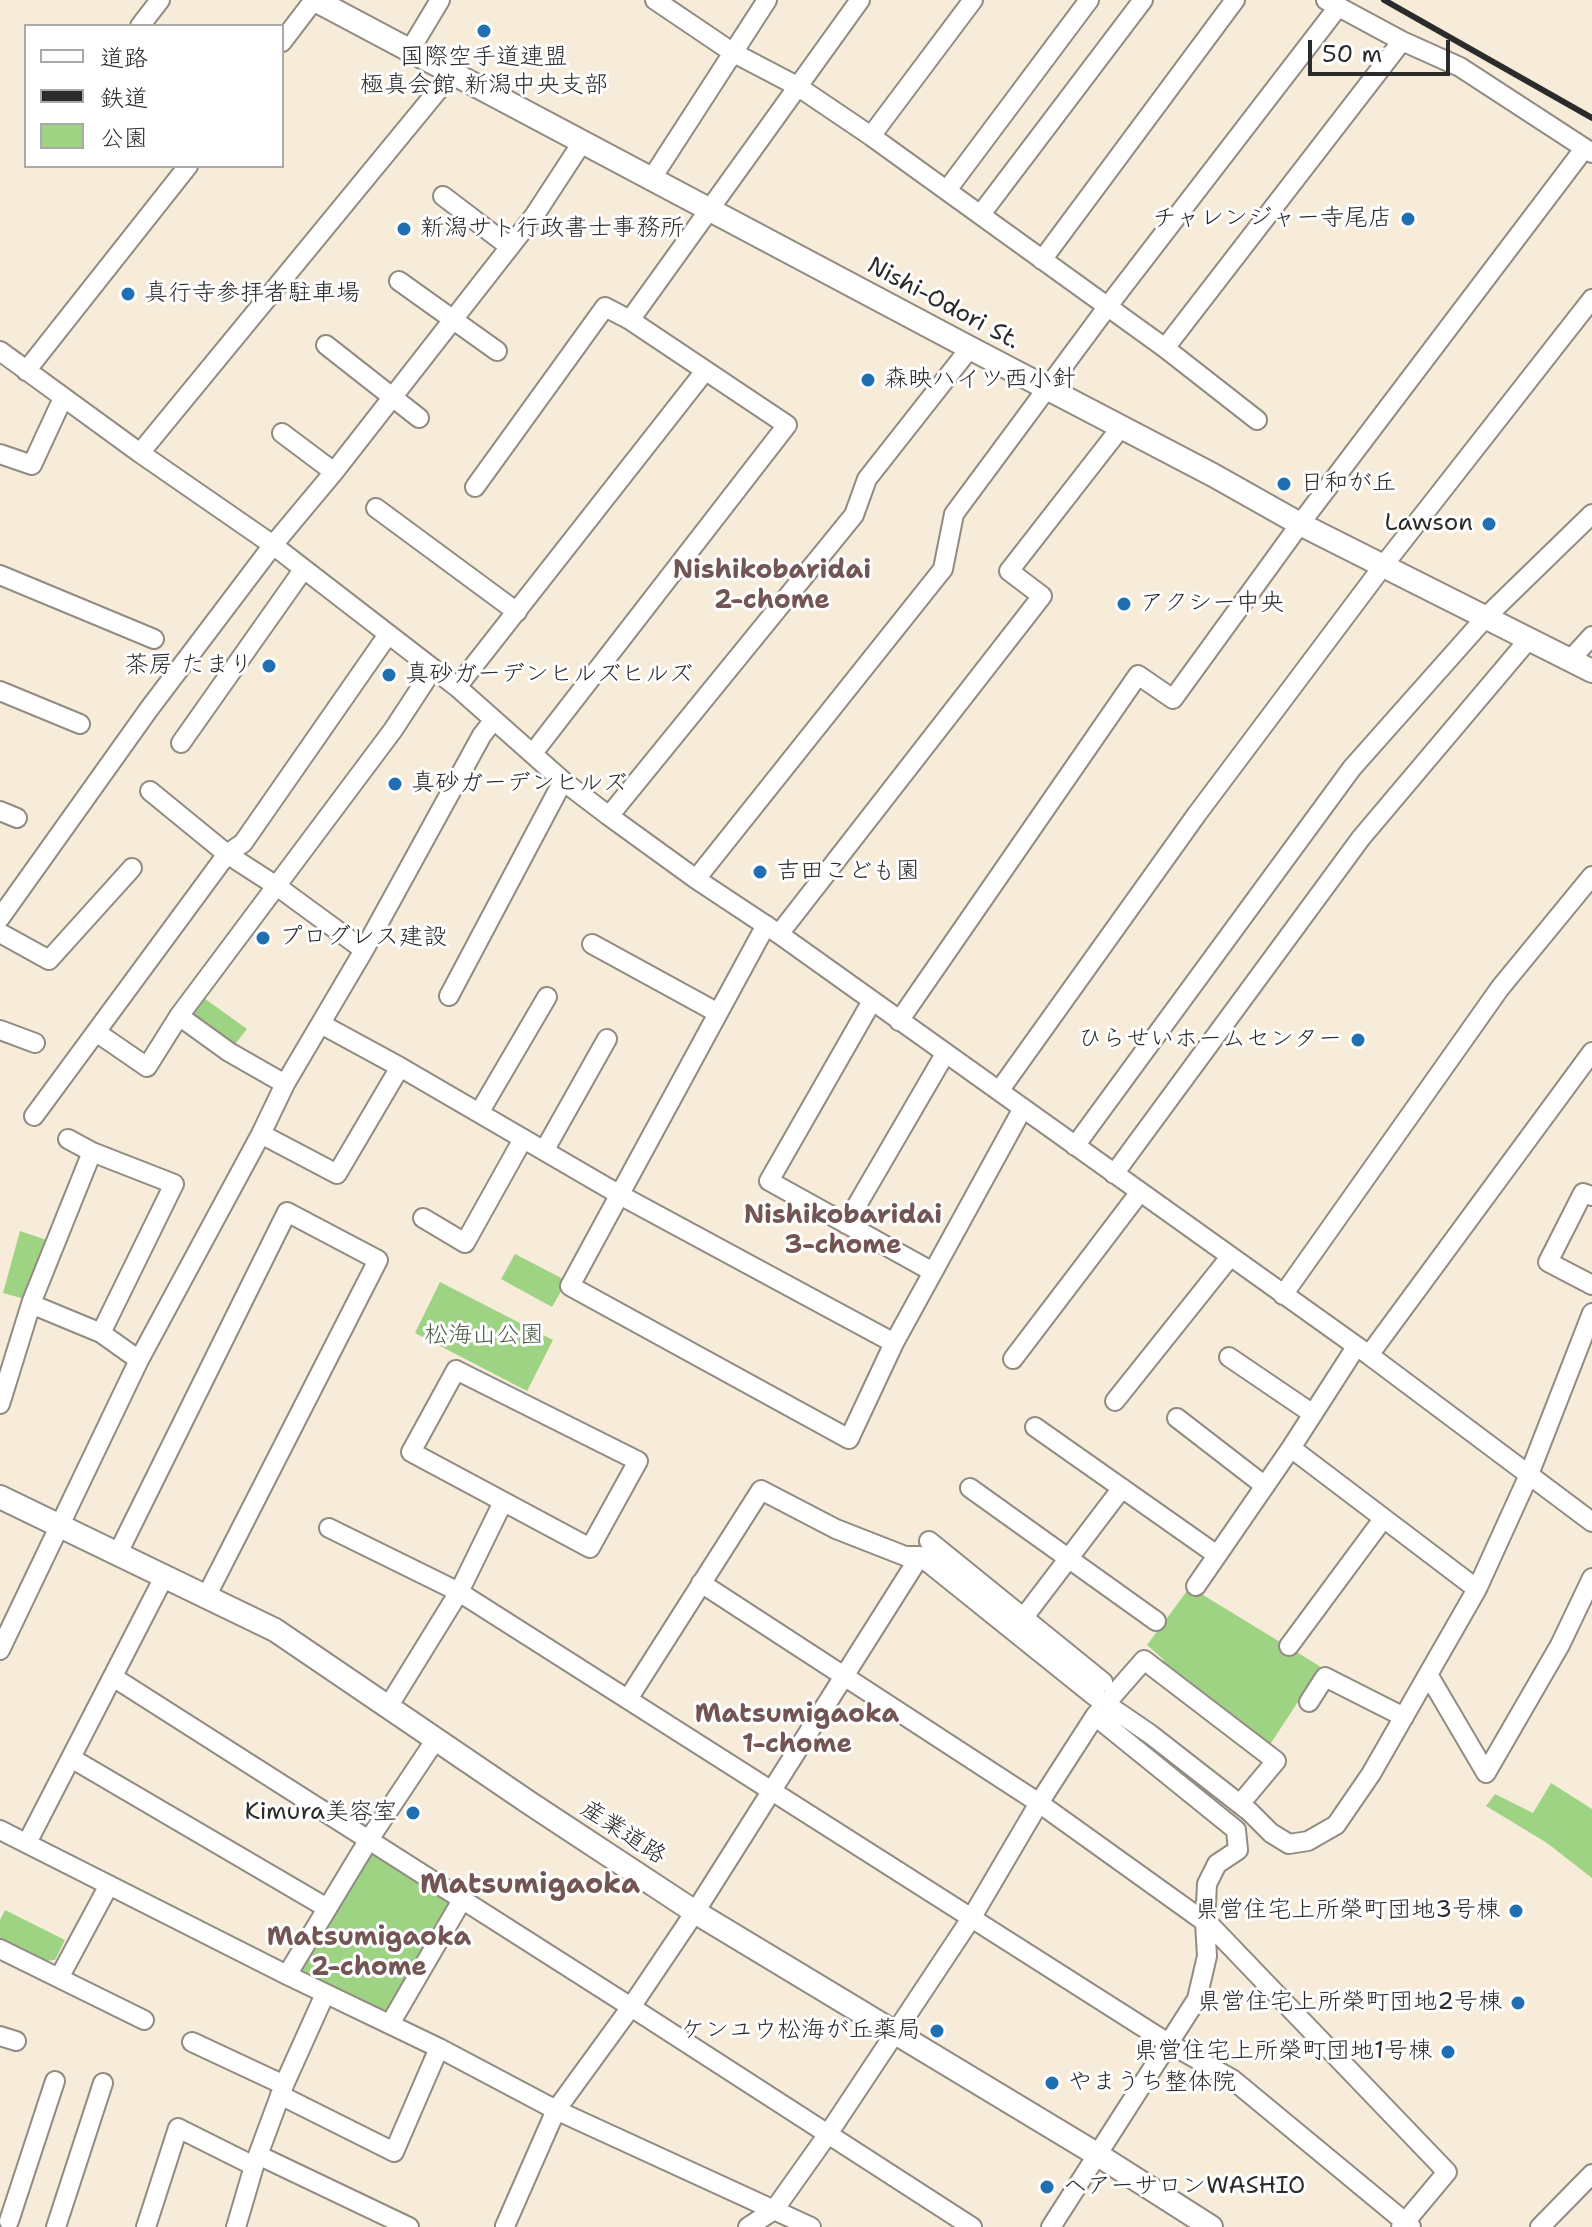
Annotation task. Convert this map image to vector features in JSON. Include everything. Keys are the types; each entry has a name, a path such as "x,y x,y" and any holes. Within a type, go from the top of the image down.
{"street":[{"path":"142,24 160,0"},
{"path":"284,39 314,0"},
{"name":"Nishi-Odori St.","path":"314,0 1122,426 1300,524 1592,671"},
{"path":"410,50 440,0"},
{"path":"655,0 732,52 797,86 871,136 1108,306 1257,420"},
{"path":"652,178 767,0"},
{"path":"630,320 860,0"},
{"path":"871,136 973,0"},
{"path":"947,190 1089,0"},
{"path":"981,214 1143,0"},
{"path":"1042,260 1235,0"},
{"path":"696,879 943,569 954,514 1332,3 1402,41 1460,67 1588,151 1300,524 1173,699 1138,675 899,1021"},
{"path":"1165,348 1402,41"},
{"path":"140,453 453,72"},
{"path":"0,918 149,709 273,545 334,472 534,216 583,141"},
{"path":"26,371 186,168"},
{"path":"443,196 510,247"},
{"path":"399,281 497,351"},
{"path":"999,1091 1197,814 1383,566 1592,299"},
{"path":"475,487 605,307 630,320 787,425 533,753"},
{"path":"326,345 419,418"},
{"path":"609,816 854,515 867,479 970,348"},
{"path":"0,351 273,545 457,687 563,781 609,816 696,879 773,929 1362,1351 1592,1522"},
{"path":"457,687 705,371"},
{"path":"0,454 32,465 63,398"},
{"path":"1023,1108 894,1343 849,1439 570,1286 718,1013 773,929 1042,596 1009,571 1122,426"},
{"path":"282,433 334,472"},
{"path":"376,508 517,612"},
{"path":"1075,1146 1352,768 1486,617 1592,514"},
{"path":"181,743 303,570"},
{"path":"0,575 154,639"},
{"path":"34,1116 227,854 243,843 387,636"},
{"path":"1570,660 1592,636"},
{"path":"1114,1174 1361,838 1529,639"},
{"path":"96,1032 147,1067 179,1016 393,730 433,669"},
{"path":"0,691 80,724"},
{"path":"0,1650 8,1617 59,1525 139,1360 285,1084 364,950 482,735 493,721"},
{"path":"449,996 563,781"},
{"path":"150,791 227,854 364,950"},
{"path":"0,933 49,960 132,868"},
{"path":"1283,1295 1500,988 1592,876"},
{"path":"592,944 718,1013"},
{"path":"479,1113 547,997"},
{"path":"872,1001 769,1181 933,1272"},
{"path":"179,1016 229,1052 285,1084"},
{"path":"321,1024 620,1195 894,1343"},
{"path":"0,1030 35,1043"},
{"path":"544,1151 607,1039"},
{"path":"1196,1586 1313,1414 1592,1052"},
{"path":"846,1224 945,1054"},
{"path":"261,1134 337,1174 400,1067"},
{"path":"68,1139 92,1152 174,1184 101,1333"},
{"path":"423,1218 465,1243 523,1139"},
{"path":"0,1404 31,1304 92,1152"},
{"path":"1013,1359 1140,1192"},
{"path":"1592,1196 1583,1193 1548,1262 1592,1285"},
{"path":"117,1555 287,1212 378,1260 206,1597"},
{"path":"1115,1401 1230,1257"},
{"path":"31,1304 101,1333 139,1360"},
{"path":"1100,1709 1240,1804 1271,1833 1289,1844 1308,1841 1336,1825 1371,1774 1477,1589 1528,1477 1592,1313"},
{"path":"1229,1357 1313,1414"},
{"path":"456,1370 638,1461 590,1548 503,1502 411,1452 456,1370"},
{"path":"1177,1418 1265,1486"},
{"path":"1035,1427 1217,1555"},
{"path":"1291,1448 1477,1589"},
{"path":"970,1488 1156,1621"},
{"path":"1024,1617 1122,1488"},
{"path":"628,1699 761,1490 836,1529 905,1556 924,1548"},
{"name":"産業道路","path":"0,1497 275,1630 695,1912 1098,2155 1203,2225"},
{"path":"388,1707 459,1592 503,1502"},
{"path":"1289,1646 1383,1519"},
{"path":"329,1528 459,1592 1168,2043 1232,2079 1405,2225 1447,2172 1212,1927 1039,1803 701,1583"},
{"path":"924,1548 1024,1617 1103,1682"},
{"path":"505,2226 556,2110 695,1912 924,1548"},
{"path":"924,1548 1093,1695 1100,1709 1236,1830 1238,1850 1217,1864 1207,1884 1207,1956 1197,1999 1051,2227"},
{"path":"27,1843 164,1577"},
{"path":"1429,1676 1486,1773 1560,1645 1592,1578"},
{"path":"748,2227 774,2210 828,2134 972,1917 1039,1803 1100,1709 1144,1660 1276,1761 1240,1804"},
{"path":"113,1677 972,2227"},
{"path":"1309,1702 1325,1677 1404,1717"},
{"path":"287,1975 368,1841 436,1739"},
{"path":"71,1758 327,1908"},
{"path":"0,1830 439,2048 556,2110 811,2227"},
{"path":"59,1978 109,1885"},
{"path":"390,2024 462,1900"},
{"path":"0,1949 144,2020"},
{"path":"236,2227 282,2090 325,1994"},
{"path":"192,2042 394,2152 439,2048"},
{"path":"10,2222 55,2081"},
{"path":"56,2227 103,2083"},
{"path":"146,2227 178,2128 409,2227"},
{"path":"1540,2227 1592,2174"}],"green space":[{"path":"197,993 247,1029 229,1052 179,1016"},
{"path":"20,1231 56,1243 32,1301 3,1293"},
{"path":"515,1254 567,1281 552,1307 501,1279"},
{"name":"松海山公園","path":"440,1282 553,1340 527,1391 415,1333"},
{"path":"1190,1587 1321,1667 1267,1749 1159,1668 1164,1660 1147,1645"},
{"path":"1551,1783 1592,1809 1592,1878 1547,1843 1486,1806 1495,1794 1533,1813"},
{"path":"368,1841 462,1900 390,2024 287,1975"},
{"path":"5,1910 65,1940 55,1960 45,1961 0,1938 0,1920"}],"railway":[{"path":"1384,0 1592,118"}],"place":[{"name":"国際空手道連盟 極真会館 新潟中央支部","path":"484,31"},
{"name":"チャレンジャー寺尾店","path":"1408,219"},
{"name":"新潟サト行政書士事務所","path":"404,229"},
{"name":"真行寺参拝者駐車場","path":"128,294"},
{"name":"森映ハイツ西小針","path":"868,380"},
{"name":"日和が丘","path":"1284,484"},
{"name":"Lawson","path":"1489,524"},
{"name":"アクシー中央","path":"1124,604"},
{"name":"茶房 たまり","path":"269,666"},
{"name":"真砂ガーデンヒルズヒルズ","path":"389,675"},
{"name":"真砂ガーデンヒルズ","path":"395,784"},
{"name":"吉田こども園","path":"760,872"},
{"name":"プログレス建設","path":"263,938"},
{"name":"ひらせいホームセンター","path":"1358,1040"},
{"name":"Kimura美容室","path":"413,1813"},
{"name":"県営住宅上所榮町団地3号棟","path":"1516,1911"},
{"name":"県営住宅上所榮町団地2号棟","path":"1518,2003"},
{"name":"ケンユウ松海が丘薬局","path":"937,2031"},
{"name":"県営住宅上所榮町団地1号棟","path":"1448,2052"},
{"name":"やまうち整体院","path":"1052,2083"},
{"name":"ヘアーサロンWASHIO","path":"1047,2187"}],"district":[{"name":"Nishikobaridai 2-chome","path":"772,586"},
{"name":"Nishikobaridai 3-chome","path":"843,1231"},
{"name":"Matsumigaoka 1-chome","path":"797,1730"},
{"name":"Matsumigaoka","path":"530,1886"},
{"name":"Matsumigaoka 2-chome","path":"369,1953"}]}
